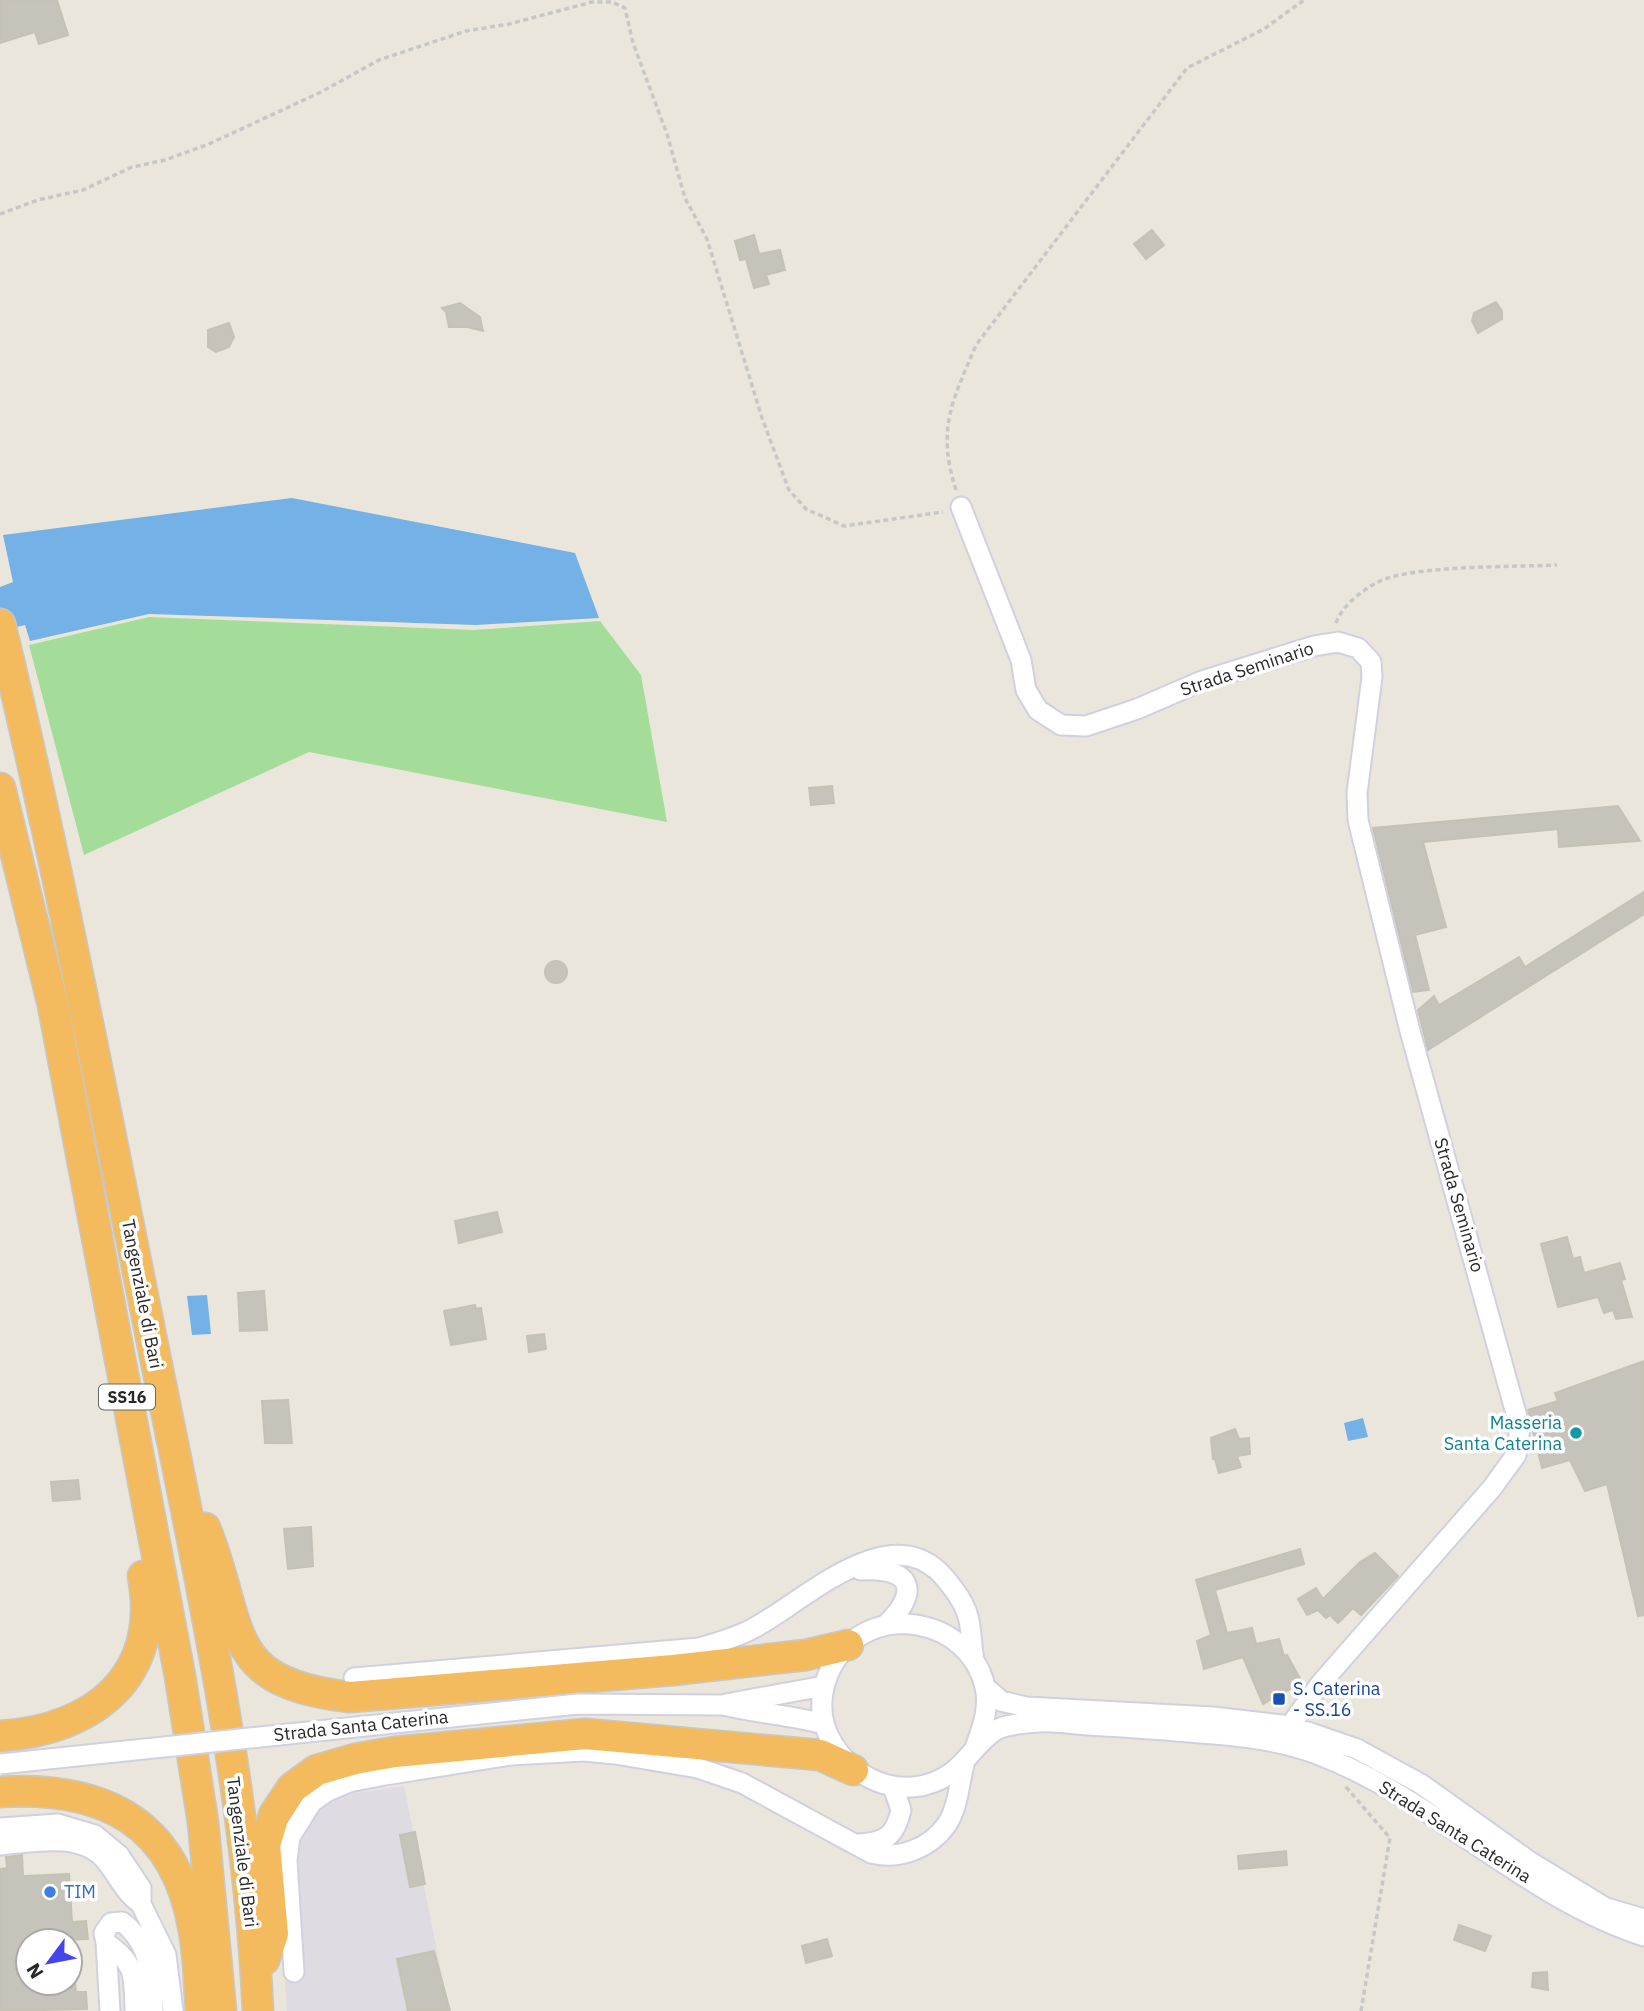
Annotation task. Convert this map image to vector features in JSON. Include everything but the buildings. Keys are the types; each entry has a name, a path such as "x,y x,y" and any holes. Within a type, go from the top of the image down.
{"highway":[{"name":"Tangenziale di Bari","path":"2,632 48,831 175,1457 221,1703 242,1840 258,1997"},
{"name":"Tangenziale di Bari","path":"0,788 53,1005 180,1676 201,1809 221,2011"},
{"path":"175,1457 209,1537 231,1616 247,1653 269,1676 308,1692 350,1697 660,1672 806,1655 848,1645"},
{"path":"0,1736 64,1724 92,1711 115,1692 130,1670 145,1638 148,1606 135,1537 142,1479"},
{"path":"258,1997 272,1934 265,1845 274,1815 292,1787 317,1770 355,1759 395,1752 585,1734 820,1755 853,1770"},
{"path":"0,1792 53,1791 92,1799 130,1817 159,1843 180,1882 194,1930 201,2011"}],"street":[{"name":"Strada Seminario","path":"961,506 1021,660 1026,690 1038,710 1061,725 1086,726 1137,709 1202,681 1314,646 1338,642 1358,649 1371,662 1372,677 1357,793 1358,820 1410,1031 1520,1428 1516,1455 1492,1488 1321,1683 1290,1726"},
{"path":"354,1678 699,1648 752,1629 867,1560 894,1555 915,1557 936,1568 957,1592 968,1614 975,1661"},
{"path":"846,1571 882,1569 902,1577 906,1590 905,1599 901,1611 887,1625"},
{"name":"Strada Santa Caterina","path":"970,1754 986,1718 985,1687 975,1661 961,1645 943,1632 922,1624 887,1625 863,1633 837,1657 824,1686 824,1724 835,1749 853,1770 872,1781 893,1787 932,1783 950,1774 998,1729 1040,1722 1264,1740 1317,1754 1382,1785 1441,1819 1567,1905 1608,1924 1644,1936"},
{"name":"Strada Santa Caterina","path":"0,1764 578,1704 723,1705 824,1686"},
{"name":"Strada Santa Caterina","path":"985,1687 1002,1701 1026,1707 1213,1717 1290,1726 1357,1749 1421,1784 1529,1861 1606,1908 1644,1919"},
{"name":"Strada Santa Caterina","path":"723,1705 751,1712 794,1716 824,1724"},
{"path":"294,1972 287,1860 290,1838 312,1802 349,1782 511,1755 584,1751 615,1754 698,1768 743,1783 859,1844 871,1853 888,1858 906,1854 930,1840 947,1824 957,1801 970,1754"},
{"path":"859,1844 882,1842 891,1836 901,1810 893,1787"},
{"path":"0,1828 58,1824 96,1835 119,1855 141,1888 141,1904 166,1955 173,2011"},
{"path":"0,1844 45,1841 80,1844 104,1859 129,1896 141,1904"},
{"path":"110,2011 104,1933 111,1923 122,1922 134,1931 151,1972 153,2011"},
{"path":"106,1944 125,1956 130,1968 135,2011"}],"path":[{"path":"0,214 38,200 83,190 132,167 165,160 209,144 321,92 379,60 466,31 509,24 592,2 612,2 625,8 633,43 667,134 685,198 707,239 762,418 789,490 806,509 844,526 938,513 961,506 946,449 948,424 955,391 976,345 1187,68 1264,29 1304,0"},
{"path":"1338,642 1334,629 1339,615 1378,581 1421,572 1557,565"},
{"path":"1344,1785 1390,1838 1361,2011"}],"shaded area":[{"path":"404,1786 449,2011 287,2011 285,1981 304,1976 296,1854 301,1834 315,1812 342,1795"}],"green space":[{"path":"149,617 474,630 600,621 641,675 667,822 309,752 84,855 29,645"}],"water":[{"path":"292,498 575,553 599,618 476,625 149,614 30,641 25,625 0,631 0,587 13,582 3,535"},
{"path":"207,1295 211,1334 192,1335 187,1296"},
{"path":"1363,1418 1368,1437 1348,1441 1344,1423"}],"place":[{"name":"Masseria Santa Caterina","path":"1576,1433"},
{"name":"S. Caterina - SS.16","path":"1279,1699"},
{"name":"TIM","path":"50,1892"}]}
